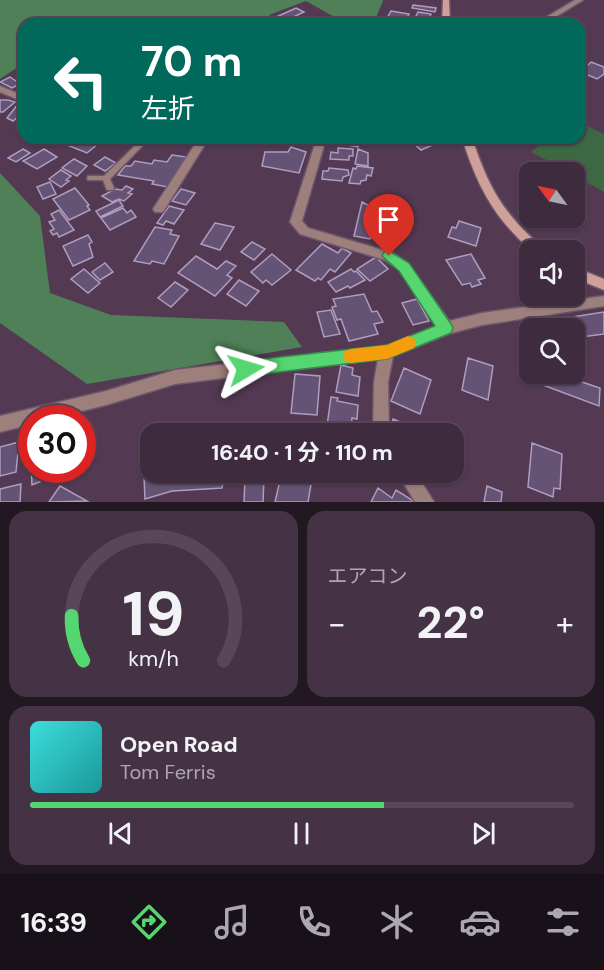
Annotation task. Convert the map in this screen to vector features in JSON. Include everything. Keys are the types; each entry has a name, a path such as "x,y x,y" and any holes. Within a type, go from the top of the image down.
{"street":[{"path":"446,0 446,18"},
{"path":"549,18 580,0"},
{"path":"0,89 18,96"},
{"path":"159,209 200,144"},
{"path":"321,144 296,222 304,231 389,256 404,267 446,328"},
{"path":"469,144 482,183 500,214 527,240"},
{"path":"585,277 604,285"},
{"path":"0,424 106,398 175,377 387,352 446,328 482,319 604,301"},
{"path":"381,423 381,382 387,352"},
{"path":"412,483 425,502"}],"lane":[{"path":"91,178 106,178 141,144"},
{"path":"106,178 110,188"}],"green space":[{"path":"0,0 383,0 376,18 336,18 306,1 269,15 273,18 18,18 18,67 0,79"},
{"path":"586,125 604,134 604,192 585,182 585,162 550,162 531,152 541,144 586,144"},
{"path":"0,173 40,216 50,293 111,315 284,322 302,347 87,384 0,323"}],"building":[{"path":"413,5 436,8 435,12 412,8"},
{"path":"296,8 304,12 291,18 274,18"},
{"path":"391,11 409,14 407,18 387,18"},
{"path":"418,12 431,14 429,18 415,18"},
{"path":"591,62 604,67 604,74 597,79 586,74 586,67"},
{"path":"10,77 18,82 18,85 12,88 0,82"},
{"path":"0,100 8,100 15,102 0,112"},
{"path":"18,104 18,117 13,121 7,118"},
{"path":"68,144 98,144 87,153"},
{"path":"340,144 358,144 358,147"},
{"path":"414,144 435,144 421,150"},
{"path":"291,147 306,152 299,173 262,166 265,152 288,152"},
{"path":"338,148 353,149 353,156 349,156 349,160 330,159 331,152 338,153"},
{"path":"23,149 30,153 16,162 8,158"},
{"path":"44,149 57,157 37,169 23,161"},
{"path":"358,149 368,153 368,166 355,164"},
{"path":"172,155 186,157 168,187 152,184 154,181 118,175 125,166 131,166 135,161 152,164 154,160 167,162"},
{"path":"105,157 116,163 105,171 94,165"},
{"path":"74,159 87,166 77,176 62,168"},
{"path":"357,166 373,168 371,176 367,175 366,180 361,181 360,184 349,183 353,168 356,169"},
{"path":"329,168 348,170 349,175 343,177 342,181 322,179 323,171 328,171"},
{"path":"61,170 71,176 66,180 69,181 61,187 49,179"},
{"path":"50,182 56,194 43,199 37,187"},
{"path":"126,186 133,189 128,193 132,194 124,201 119,199 112,202 102,196 115,189 122,190"},
{"path":"75,188 89,205 87,206 90,210 69,220 53,199"},
{"path":"181,189 195,193 186,205 172,201"},
{"path":"119,200 123,206 100,217 96,211"},
{"path":"362,202 377,210 374,214 369,212 369,214 379,219 376,222 371,221 373,225 370,239 354,236"},
{"path":"169,206 184,210 174,224 166,221 163,225 157,223"},
{"path":"123,208 127,213 131,210 136,217 110,230 101,218"},
{"path":"59,210 74,230 59,237 57,233 53,235 50,231 54,229 49,222 55,220 51,214"},
{"path":"459,221 481,228 476,246 448,237 452,227 456,228"},
{"path":"215,223 234,227 220,250 201,244"},
{"path":"155,227 172,230 170,234 179,236 164,264 134,261"},
{"path":"88,235 92,242 89,244 93,257 73,266 63,246"},
{"path":"252,242 265,249 254,260 241,252"},
{"path":"322,244 338,253 342,248 351,253 335,272 330,269 321,280 318,278 315,281 296,270"},
{"path":"272,254 291,270 272,285 266,280 263,283 251,272"},
{"path":"471,254 485,278 478,280 481,284 472,287 470,283 462,285 446,260"},
{"path":"196,256 217,269 226,261 236,266 227,275 232,278 215,296 178,273"},
{"path":"376,257 388,269 370,281 357,269"},
{"path":"105,263 113,272 100,280 92,272"},
{"path":"84,269 100,283 88,293 71,279"},
{"path":"351,269 365,280 336,292 328,282"},
{"path":"239,280 259,291 246,306 227,294"},
{"path":"175,282 188,290 171,307 158,298"},
{"path":"364,294 372,312 377,311 383,322 374,324 378,334 349,341 341,319 337,320 332,307 336,306 333,299"},
{"path":"417,299 429,321 413,325 402,303"},
{"path":"331,310 340,334 324,337 317,312"},
{"path":"604,312 604,334 585,337 585,318 565,318"},
{"path":"468,358 493,366 488,400 462,390"},
{"path":"341,365 353,368 352,375 360,377 358,396 336,392"},
{"path":"404,368 431,380 420,414 391,401"},
{"path":"295,374 320,376 317,415 291,413"},
{"path":"585,383 600,388 599,406 540,384"},
{"path":"331,397 338,398 337,401 358,405 357,419 352,418 352,423 327,423"},
{"path":"18,442 16,472 0,476 0,447"},
{"path":"532,443 562,454 560,489 554,488 553,497 528,487"},
{"path":"144,483 223,483 222,488 172,491 145,499"},
{"path":"245,483 264,483 263,502 244,502"},
{"path":"279,483 311,483 308,502 275,502"},
{"path":"21,484 20,502 0,502 0,489"},
{"path":"60,486 87,501 49,502"},
{"path":"487,486 502,492 501,502 484,502"},
{"path":"378,488 392,498 396,490 415,502 371,502"}],"slow traffic":[{"path":"351,356 387,352 408,343"}],"route":[{"path":"246,369 387,352 446,328 404,267 389,256"}]}
